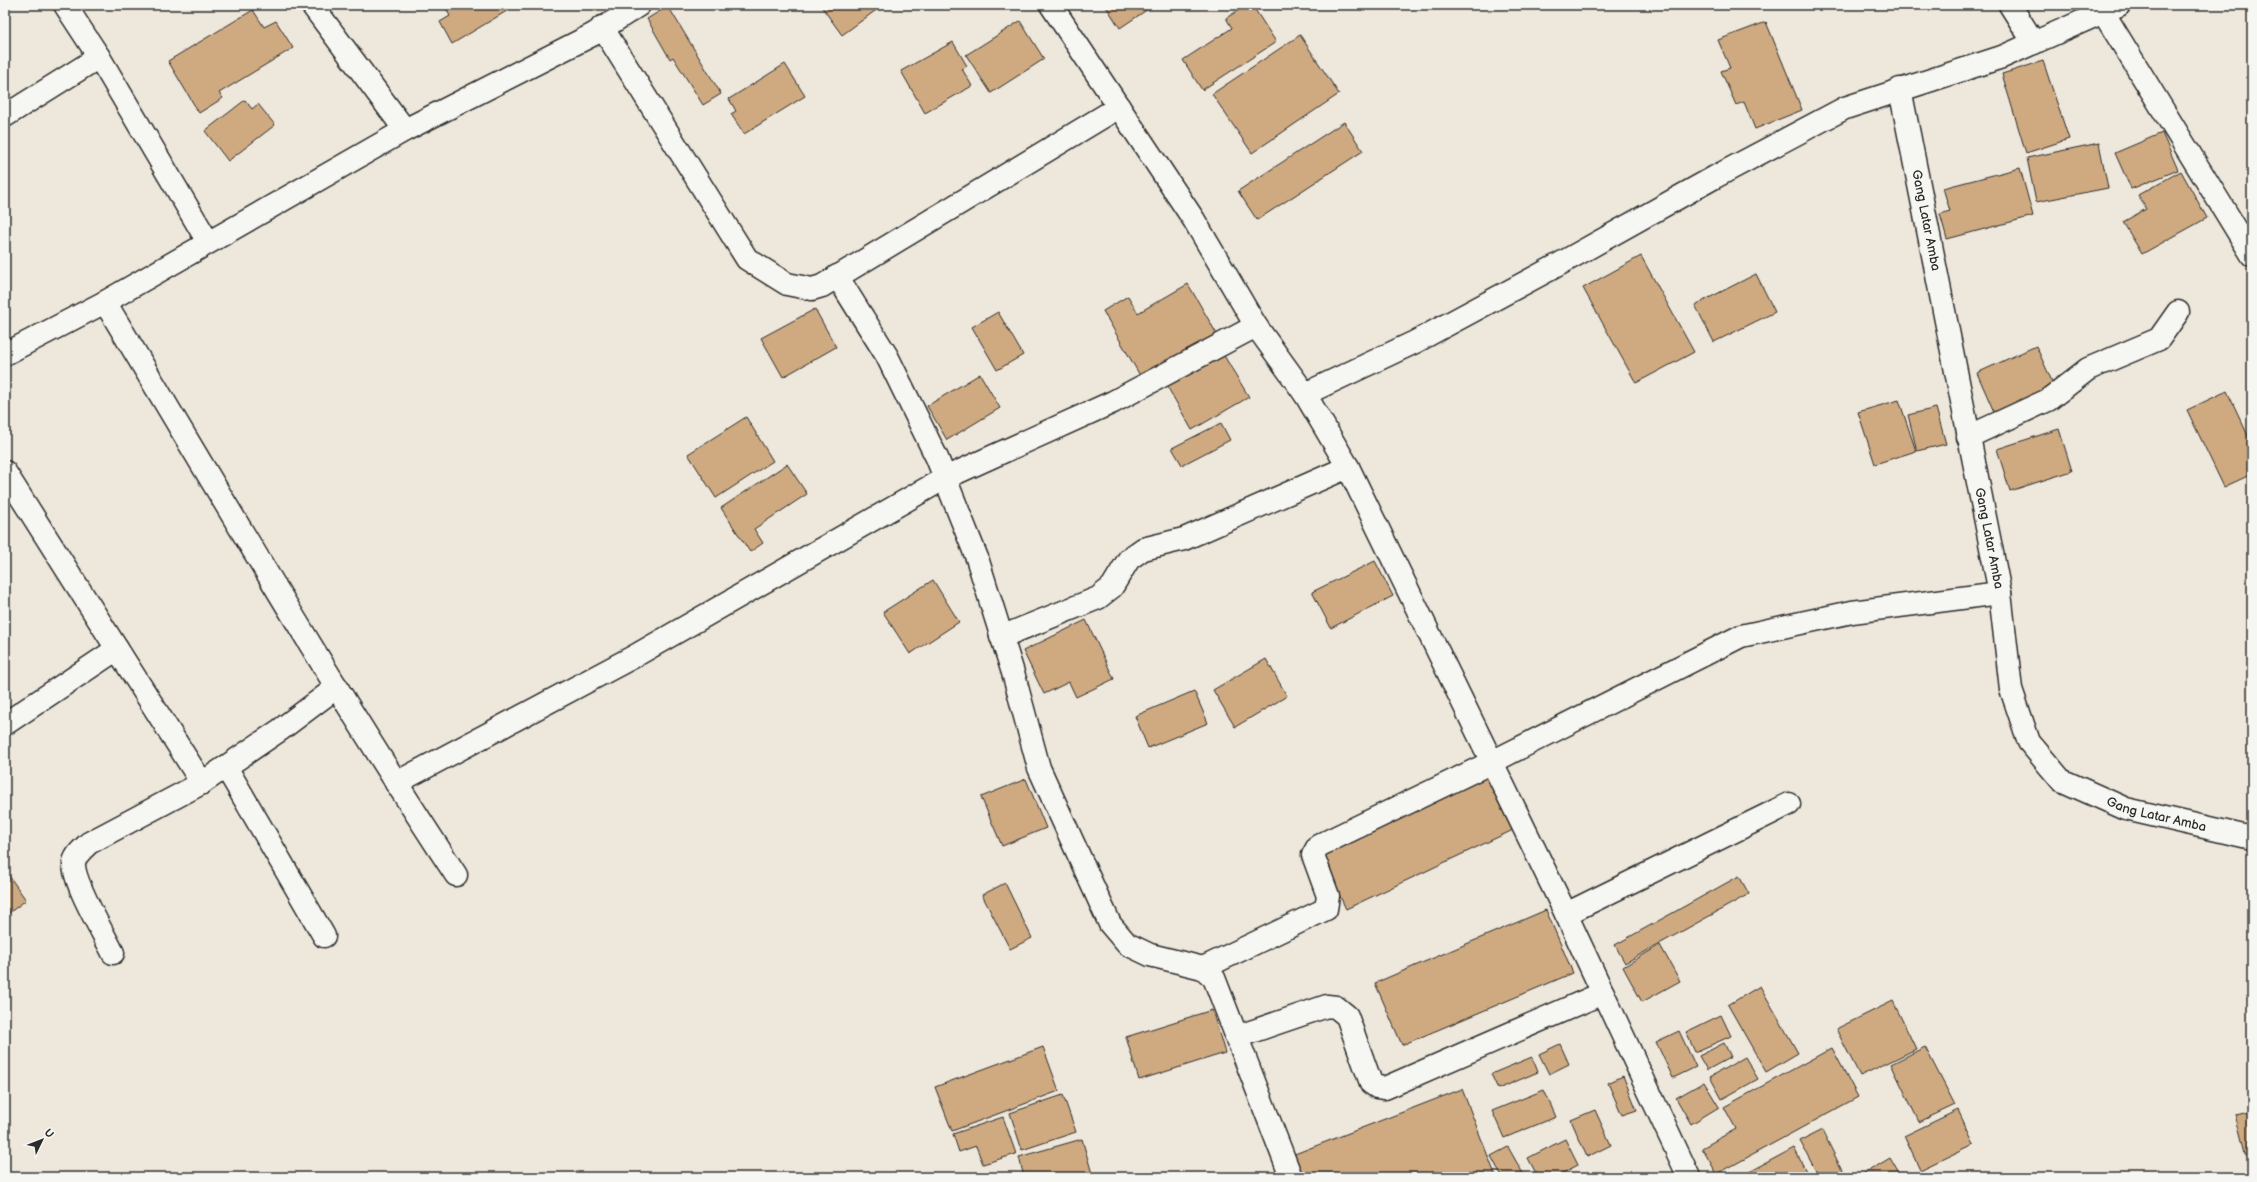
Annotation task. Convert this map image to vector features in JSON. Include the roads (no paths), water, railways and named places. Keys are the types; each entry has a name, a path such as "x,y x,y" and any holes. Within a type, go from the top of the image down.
{"street":[{"path":"65,5 99,57 208,242"},
{"path":"312,5 405,130"},
{"path":"5,354 105,302 405,130 594,34 602,27 640,5"},
{"path":"1051,5 1194,220 1256,326 1305,394 1348,467 1566,914 1689,1177"},
{"path":"2010,5 2034,43"},
{"path":"1305,394 1421,338 1556,266 1715,177 1845,108 1900,89 2002,58 2111,8 2252,255"},
{"path":"602,27 747,259 787,284 812,289 822,286 1119,107"},
{"path":"5,116 99,57"},
{"name":"Gang Latar Amba","path":"1900,89 2000,593 2011,689 2029,742 2061,780 2126,809 2252,838"},
{"path":"837,276 887,356 945,478 976,558 1001,637 1039,768 1110,924 1127,944 1150,955 1203,968 1214,978 1291,1177"},
{"path":"105,302 337,687 396,783 456,875"},
{"path":"1968,437 2048,400 2088,370 2159,339 2178,312"},
{"path":"396,783 633,657 945,478 1113,402 1256,326"},
{"path":"1001,637 1098,598 1116,582 1129,559 1143,549 1184,539 1348,467"},
{"path":"5,472 202,783"},
{"path":"1203,968 1326,909 1328,896 1313,855 1318,846 1492,762 1741,636 1852,612 2000,593"},
{"path":"5,724 117,649"},
{"path":"113,953 75,876 74,862 79,853 89,842 202,783 280,730 337,687"},
{"path":"226,767 324,936"},
{"path":"1566,914 1789,804"},
{"path":"1236,1037 1327,1006 1336,1008 1347,1016 1371,1083 1377,1087 1385,1088 1603,993"}]}
